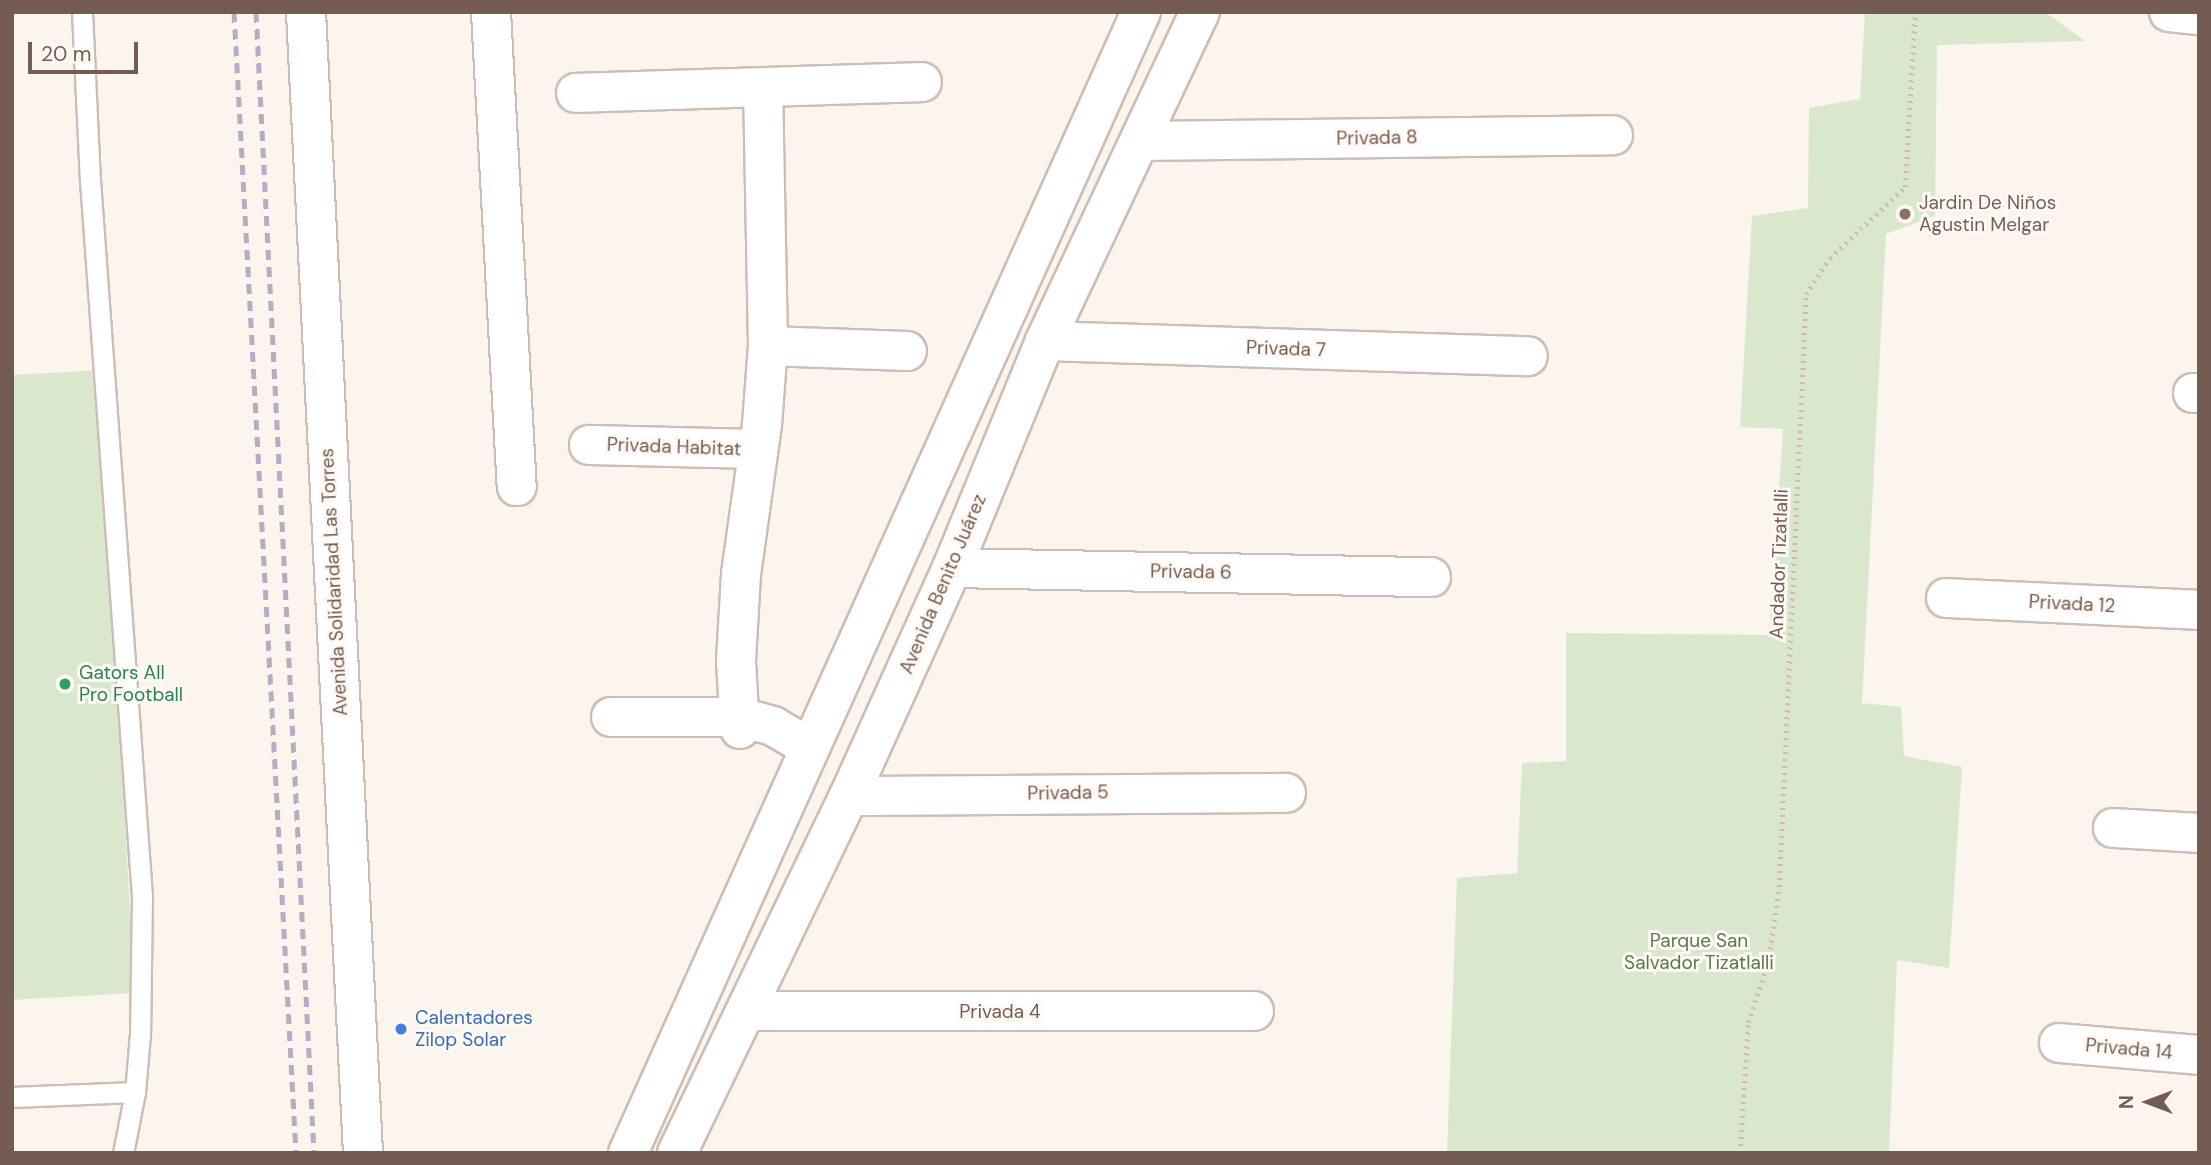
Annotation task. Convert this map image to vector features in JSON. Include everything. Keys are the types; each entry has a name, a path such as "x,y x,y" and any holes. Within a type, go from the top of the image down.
{"street":[{"name":"Avenida Solidaridad Las Torres","path":"306,12 363,1153"},
{"path":"491,12 517,486"},
{"path":"628,1153 1140,12"},
{"name":"Avenida Benito Juárez","path":"677,1153 849,796 952,568 1045,341 1200,12"},
{"path":"2169,12 2199,15"},
{"path":"576,93 922,82"},
{"path":"732,721 741,573 758,449 768,346 763,88"},
{"name":"Privada 8","path":"1141,141 1613,135"},
{"path":"1040,234 1083,258"},
{"name":"Privada 7","path":"1045,341 1528,356"},
{"path":"768,346 907,351"},
{"name":"Privada Habitat","path":"589,445 758,449"},
{"name":"Privada 6","path":"952,568 1431,577"},
{"name":"Privada 12","path":"1946,598 2199,610"},
{"path":"611,718 732,721 773,726 803,764"},
{"name":"Privada 5","path":"849,796 1286,793"},
{"path":"2113,828 2199,833"},
{"path":"749,882 794,912"},
{"name":"Privada 4","path":"746,1011 1254,1011"},
{"name":"Privada 14","path":"2059,1043 2199,1055"}],"lane":[{"path":"82,12 90,180 142,896 135,1092 123,1153"},
{"path":"12,1097 135,1092"}],"path":[{"name":"Andador Tizatlalli","path":"1740,1153 1748,1022 1769,962 1779,887 1806,294 1830,258 1905,187 1915,12"}],"green space":[{"name":"Parque San Salvador Tizatlalli","path":"1865,12 2045,12 2085,41 1937,45 1935,216 1886,234 1862,703 1901,707 1904,756 1962,767 1949,968 1897,960 1889,1153 1447,1153 1457,878 1517,873 1522,763 1566,761 1566,633 1769,635 1783,429 1740,427 1752,216 1808,208 1809,108 1860,99"},
{"name":"Gators All Pro Football","path":"102,370 134,993 12,1000 12,375"}],"railway":[{"path":"234,12 296,1153"},
{"path":"256,12 314,1153"}],"place":[{"name":"Jardin De Niños Agustin Melgar","path":"1905,214"},
{"name":"Gators All Pro Football","path":"65,684"},
{"name":"Calentadores Zilop Solar","path":"401,1029"}]}
